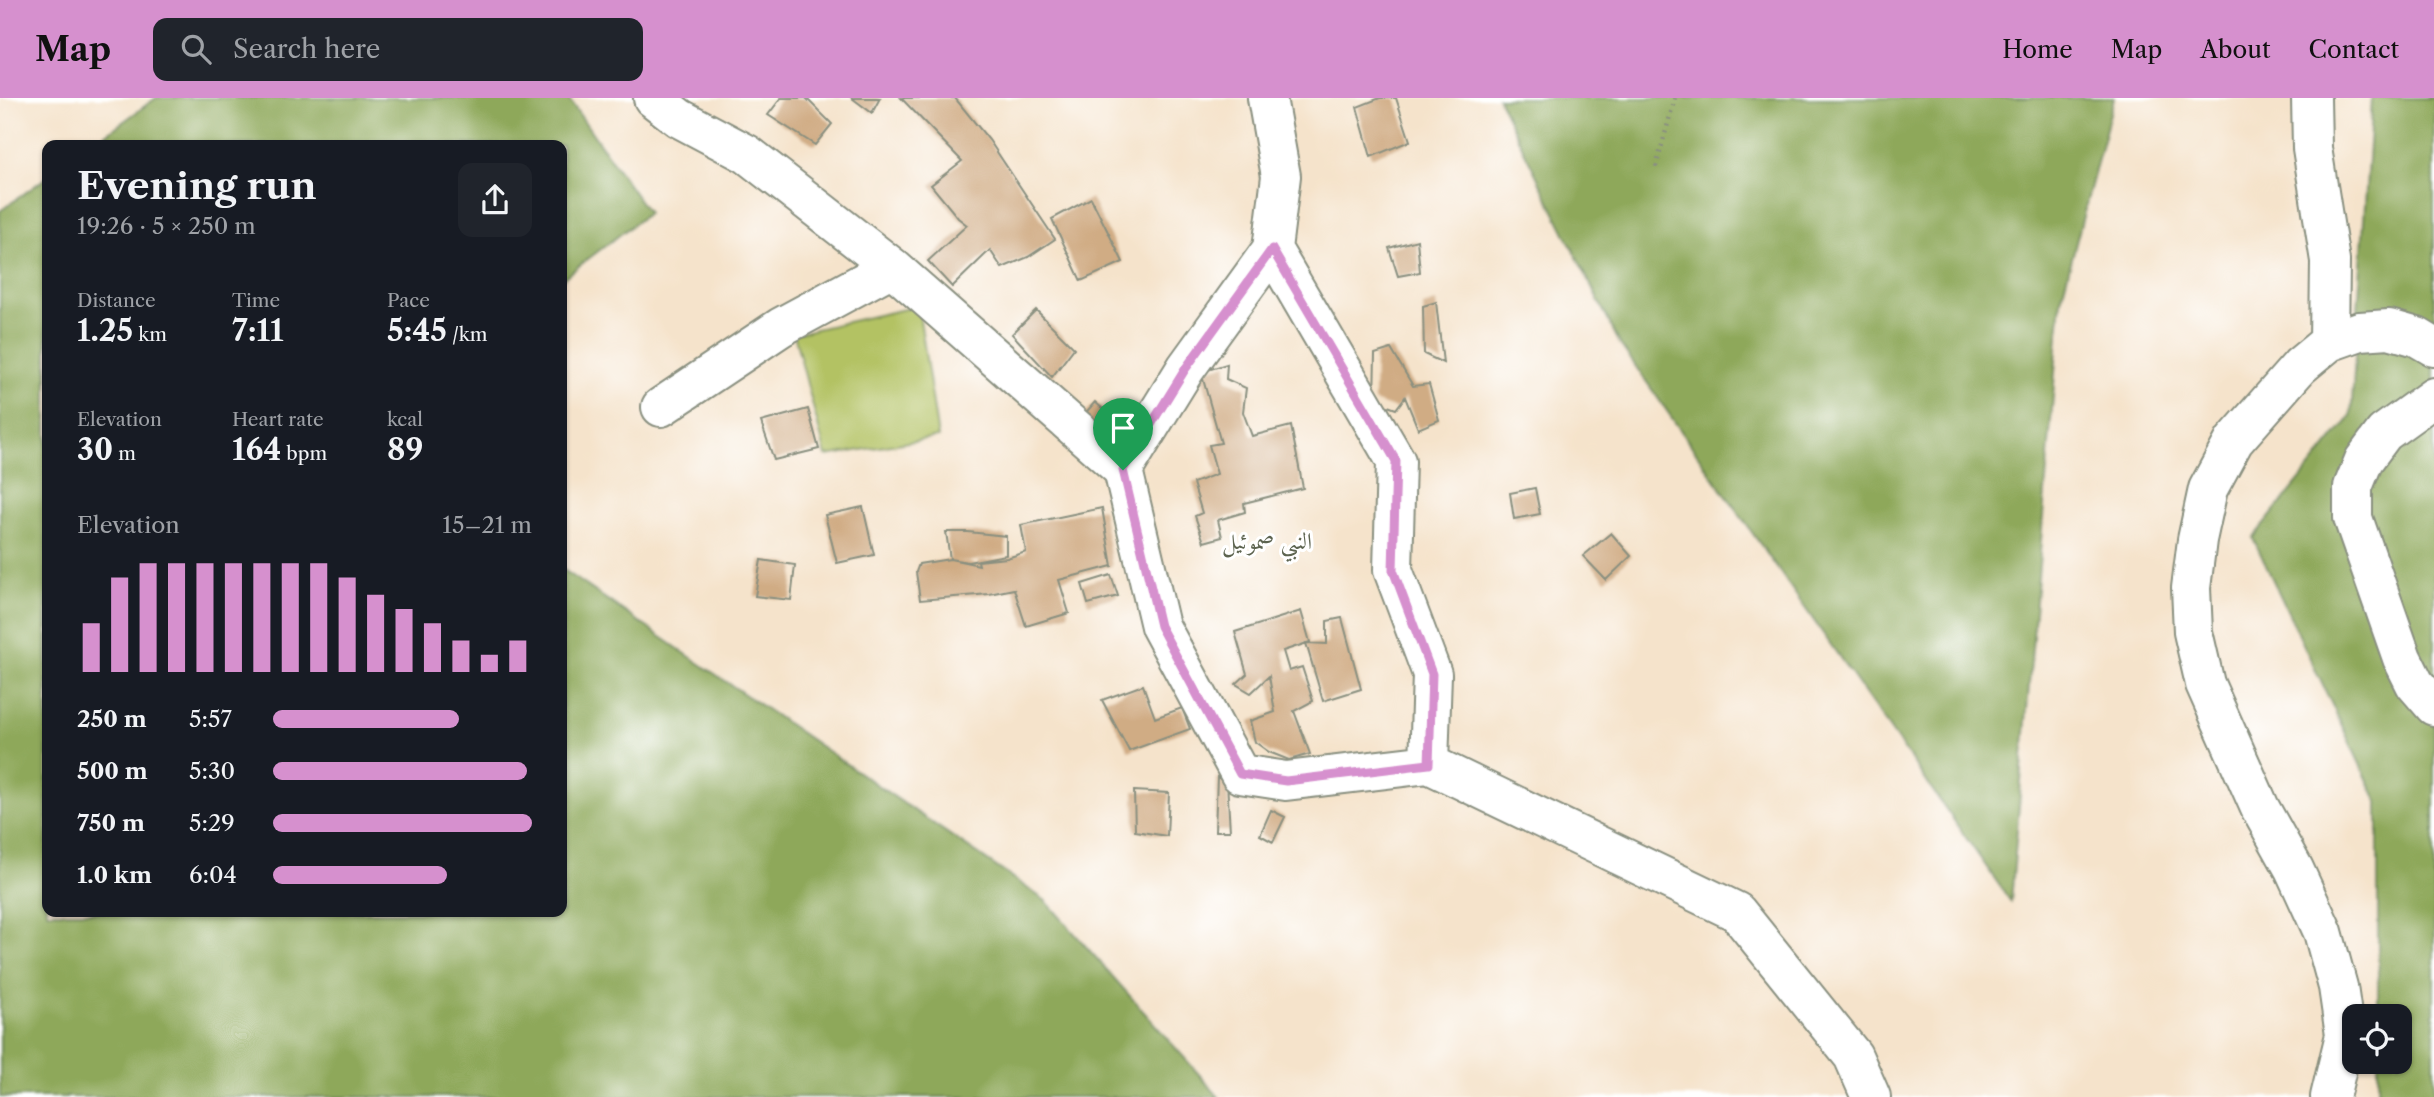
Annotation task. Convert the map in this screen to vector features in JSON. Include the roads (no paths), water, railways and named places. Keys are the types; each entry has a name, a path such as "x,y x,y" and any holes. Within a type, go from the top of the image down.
{"street":[{"path":"653,98 679,118 747,154 892,267 1123,470 1160,626 1240,774 1286,781 1429,764 1737,912 1853,1056 1871,1097"},
{"path":"1123,470 1186,368 1272,249 1281,176 1266,98"},
{"path":"2311,98 2312,148 2330,261 2329,342"},
{"path":"1272,249 1396,461 1393,570 1432,674 1429,764"},
{"path":"661,408 781,327 892,267"},
{"path":"2330,1097 2345,1035 2338,987 2322,932 2294,869 2260,808 2205,684 2193,632 2191,588 2197,540 2208,489 2234,441 2300,366 2329,342 2360,331 2389,329 2417,337 2434,347"},
{"path":"2434,397 2384,433 2364,460 2353,488 2353,518 2402,658 2415,684 2434,706"}],"district":[{"name":"النبي صموئيل","path":"1267,541"}]}
